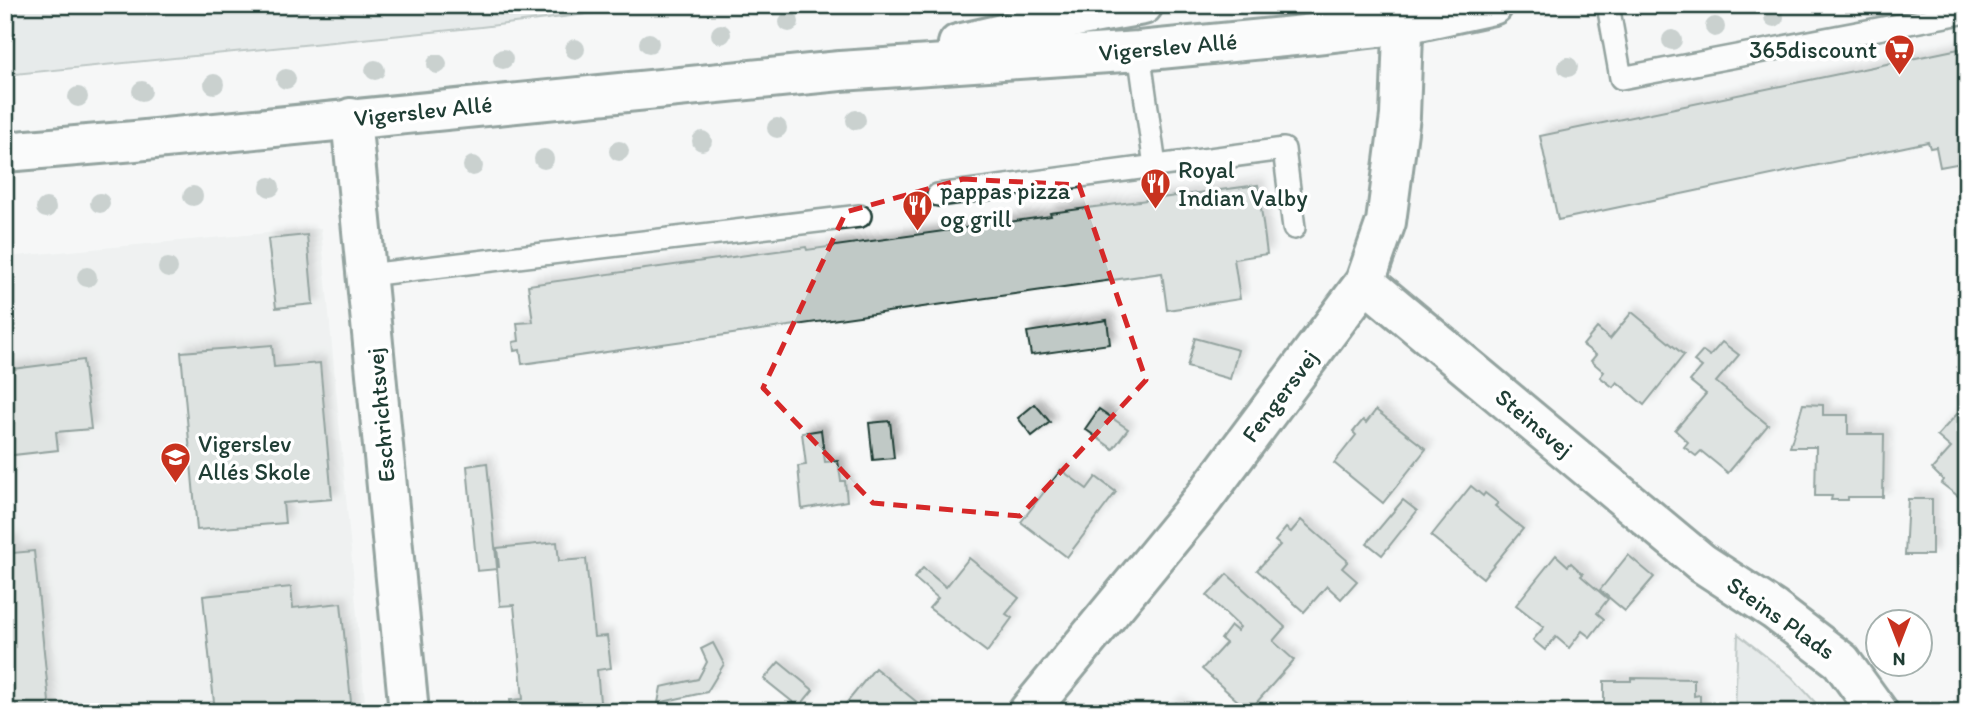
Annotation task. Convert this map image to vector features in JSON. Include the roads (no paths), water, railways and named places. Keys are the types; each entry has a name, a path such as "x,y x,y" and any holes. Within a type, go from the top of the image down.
{"street":[{"name":"Vigerslev Allé","path":"840,71 1081,16 1143,5"},
{"name":"Vigerslev Allé","path":"5,152 840,71 1139,51 1493,5"},
{"name":"Fengersvej","path":"1028,712 1203,499 1364,282 1385,222 1400,116 1405,15"},
{"name":"Eschrichtsvej","path":"351,118 409,712"},
{"name":"Steinsvej","path":"1364,282 1703,563"},
{"name":"Steins Plads","path":"1703,563 1774,610 1842,661 1878,712"}],"lane":[{"path":"1608,5 1620,78 1967,12"},
{"path":"1139,51 1155,166"},
{"path":"938,195 1284,149 1294,229"},
{"path":"368,275 860,216"}],"place":[{"name":"365discount","path":"1900,77"},
{"name":"Royal Indian Valby","path":"1155,211"},
{"name":"pappas pizza og grill","path":"917,232"},
{"name":"Vigerslev Allés Skole","path":"175,485"}]}
